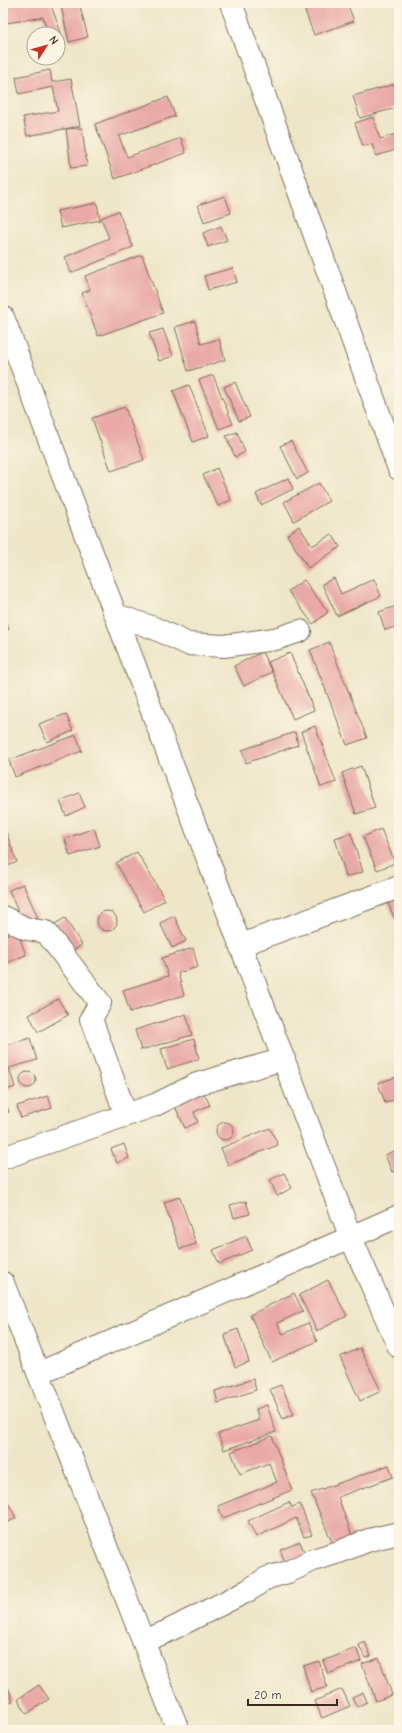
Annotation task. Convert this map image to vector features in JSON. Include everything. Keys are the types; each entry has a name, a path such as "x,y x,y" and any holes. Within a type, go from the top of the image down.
{"street":[{"path":"231,3 399,469"},
{"path":"3,317 351,1238 399,1347"},
{"path":"116,615 154,628 188,644 224,646 275,639 300,631"},
{"path":"240,945 399,888"},
{"path":"3,917 27,929 46,932 100,1003 91,1019 126,1115"},
{"path":"3,1158 155,1105 197,1084 284,1059"},
{"path":"39,1373 399,1216"},
{"path":"3,1283 178,1730"},
{"path":"143,1641 166,1632 249,1590 266,1578 288,1572 313,1560 340,1552 369,1540 399,1533"}],"building":[{"path":"18,3 50,3 58,26 46,26 43,17 7,23 3,6"},
{"path":"70,3 79,3 88,37 69,42 61,6"},
{"path":"302,3 347,3 354,21 314,35"},
{"path":"50,70 52,82 71,79 80,126 27,136 23,117 58,111 53,87 19,94 16,77"},
{"path":"399,83 399,107 360,118 353,96"},
{"path":"168,97 175,116 119,136 127,157 181,138 186,153 115,179 95,124"},
{"path":"373,117 380,139 399,133 399,149 376,156 372,144 363,146 355,123"},
{"path":"82,128 87,166 71,168 66,129"},
{"path":"225,196 231,213 204,222 198,205"},
{"path":"97,203 100,220 61,228 57,211"},
{"path":"118,211 133,247 71,273 65,257 109,238 101,218"},
{"path":"221,226 227,240 208,247 203,233"},
{"path":"142,255 163,313 98,336 82,293 90,290 85,276"},
{"path":"233,268 237,282 208,290 204,276"},
{"path":"195,321 201,344 219,339 225,360 188,371 175,327"},
{"path":"163,329 173,356 159,361 149,333"},
{"path":"213,375 233,424 219,429 199,380"},
{"path":"235,382 250,417 239,421 224,387"},
{"path":"189,385 209,436 193,442 173,391"},
{"path":"125,407 144,460 111,471 92,418"},
{"path":"237,432 245,452 235,457 226,436"},
{"path":"291,441 308,473 297,479 280,446"},
{"path":"217,468 231,500 218,506 203,475"},
{"path":"288,478 293,489 261,505 256,494"},
{"path":"319,483 329,501 294,521 284,502"},
{"path":"299,526 312,546 332,534 340,547 308,568 287,535"},
{"path":"334,578 341,594 374,579 381,596 337,616 322,584"},
{"path":"304,580 328,612 313,624 288,591"},
{"path":"399,605 399,626 385,630 379,612"},
{"path":"3,617 9,629 3,631"},
{"path":"329,642 367,738 347,745 310,650"},
{"path":"262,652 272,672 244,686 234,666"},
{"path":"290,653 314,710 293,719 268,662"},
{"path":"66,714 73,731 47,742 39,724"},
{"path":"315,726 336,782 321,787 301,732"},
{"path":"295,732 298,745 246,763 242,750"},
{"path":"76,735 82,751 15,777 9,760"},
{"path":"361,766 375,808 356,814 342,773"},
{"path":"79,793 85,807 66,816 60,801"},
{"path":"3,824 17,862 3,868"},
{"path":"94,828 100,846 70,856 65,839"},
{"path":"381,829 395,863 377,870 363,837"},
{"path":"351,833 363,872 346,877 335,838"},
{"path":"137,852 165,900 144,912 116,863"},
{"path":"23,884 38,918 23,924 9,890"},
{"path":"399,897 399,919 395,920 387,901"},
{"path":"107,911 114,914 117,921 114,928 107,931 100,928 97,921 100,914"},
{"path":"174,916 186,941 172,948 160,923"},
{"path":"65,918 82,945 70,952 53,925"},
{"path":"17,931 26,955 3,964 3,936"},
{"path":"193,948 198,967 178,973 184,995 130,1012 123,990 168,976 162,958"},
{"path":"58,999 68,1015 38,1032 29,1015"},
{"path":"186,1014 192,1035 141,1050 135,1030"},
{"path":"30,1038 37,1060 9,1068 15,1087 3,1091 3,1046"},
{"path":"194,1039 199,1059 167,1069 161,1049"},
{"path":"28,1072 35,1077 36,1080 31,1087 28,1088 21,1083 20,1080 25,1073"},
{"path":"399,1076 399,1098 385,1103 378,1083"},
{"path":"201,1088 210,1105 194,1112 198,1122 185,1128 173,1102"},
{"path":"48,1096 52,1108 21,1118 17,1106"},
{"path":"4,1099 9,1112 3,1114 3,1100"},
{"path":"225,1122 231,1125 234,1131 231,1137 225,1140 219,1137 216,1131 219,1125"},
{"path":"270,1128 278,1145 228,1165 221,1148"},
{"path":"124,1144 129,1158 117,1163 111,1149"},
{"path":"399,1149 399,1170 392,1172 385,1155"},
{"path":"284,1173 292,1188 277,1196 270,1180"},
{"path":"180,1197 196,1244 180,1249 164,1202"},
{"path":"246,1201 250,1214 234,1218 230,1205"},
{"path":"246,1236 252,1250 219,1264 213,1250"},
{"path":"328,1280 347,1316 317,1331 299,1295"},
{"path":"294,1293 303,1311 277,1323 283,1334 308,1323 317,1341 272,1362 250,1315"},
{"path":"238,1329 249,1362 235,1367 224,1334"},
{"path":"360,1348 381,1391 360,1401 340,1357"},
{"path":"253,1379 256,1390 218,1403 215,1391"},
{"path":"281,1385 294,1414 283,1419 270,1389"},
{"path":"267,1405 276,1432 224,1450 218,1434 259,1420 256,1409"},
{"path":"272,1436 292,1490 223,1518 218,1506 277,1482 269,1463 240,1474 231,1452"},
{"path":"389,1465 393,1477 338,1497 353,1538 334,1547 311,1493"},
{"path":"3,1494 16,1518 3,1525"},
{"path":"289,1502 292,1507 300,1504 312,1535 304,1537 296,1518 256,1537 248,1521"},
{"path":"300,1542 306,1556 286,1564 280,1550"},
{"path":"365,1642 371,1656 365,1658 359,1645"},
{"path":"356,1648 361,1661 328,1674 323,1661"},
{"path":"379,1658 392,1695 376,1701 362,1664"},
{"path":"319,1661 327,1687 311,1692 303,1666"},
{"path":"3,1674 13,1701 3,1705"},
{"path":"39,1685 49,1699 27,1714 18,1699"},
{"path":"342,1689 350,1706 322,1718 315,1701"},
{"path":"363,1692 367,1702 357,1707 352,1697"}]}
